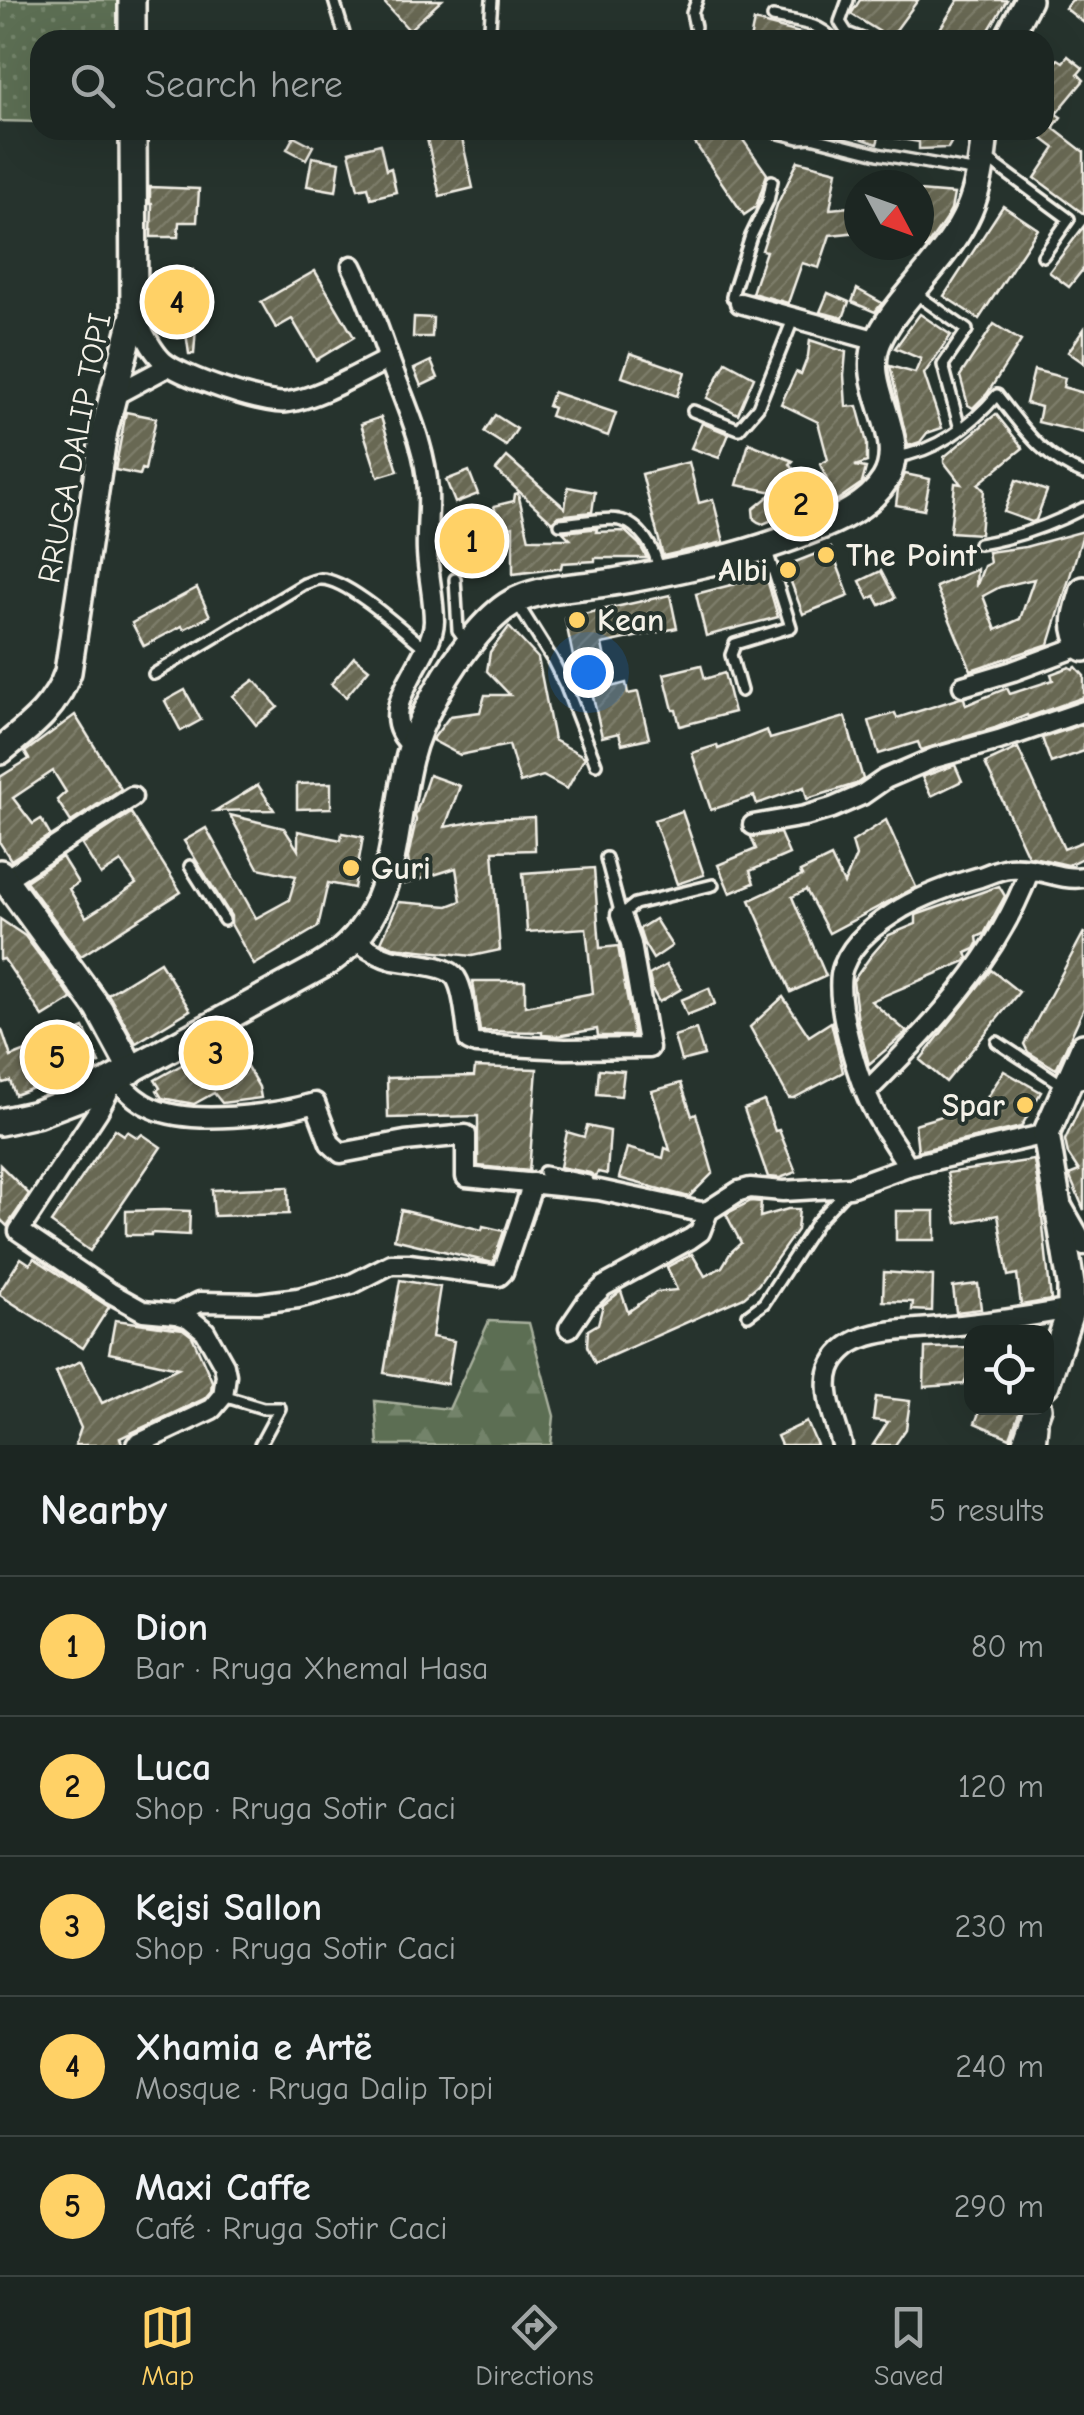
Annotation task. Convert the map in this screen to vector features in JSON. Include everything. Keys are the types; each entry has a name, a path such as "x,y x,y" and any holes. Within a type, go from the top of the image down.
{"main road":[{"path":"132,0 132,30"},
{"path":"1012,30 1028,0"},
{"name":"RRUGA DALIP TOPI","path":"0,752 48,709 68,672 111,397 134,315 133,140"},
{"path":"0,1122 60,1107 347,949 366,926 382,894 413,746 426,714 468,644 515,600 710,563 820,527 858,507 885,480 892,458 874,374 878,340 958,234 975,198 983,153"},
{"path":"1083,646 1075,621 1084,590"},
{"path":"8,889 99,1009 124,1074"},
{"path":"1054,1360 1071,1309 1068,1256 1046,1134 1079,1071"},
{"path":"1025,1445 1036,1415"}],"street":[{"path":"352,266 414,424 428,490 427,556 434,624 426,649 406,684 397,717 404,739 413,746"},
{"path":"740,302 878,340"},
{"path":"134,315 153,350 169,366 236,393 277,404 310,396 389,358"},
{"path":"111,397 169,366"},
{"path":"963,686 1083,646"},
{"path":"752,825 832,808 934,758 1084,711"},
{"path":"8,889 132,797"},
{"path":"908,1166 879,1120 858,1073 842,1002 840,978 844,964 879,922 925,894 1009,868 1065,878 1084,877"},
{"path":"866,1092 935,1021 984,960 1030,869"},
{"path":"355,940 392,960 450,971 460,988 469,1040 476,1044 649,1048 631,944 621,914"},
{"path":"136,1445 212,1410 223,1396 224,1365 204,1331 189,1318 143,1311 19,1232 124,1074 137,1100 173,1114 262,1115 315,1103 330,1143 341,1152 466,1135 466,1177 539,1178 701,1212 750,1188 850,1187 908,1166 1046,1134"},
{"path":"176,1314 200,1302 259,1303 298,1298 352,1284 391,1264 499,1276 539,1178"},
{"path":"1058,1199 1084,1245"},
{"path":"568,1328 604,1286 700,1232 708,1211"},
{"path":"842,1445 828,1394 828,1379 831,1366 850,1344 886,1333 1071,1309"}],"lane":[{"path":"334,0 343,30"},
{"path":"489,30 492,0"},
{"path":"695,27 692,13 697,0"},
{"path":"845,30 840,22 848,0"},
{"path":"773,17 826,30"},
{"path":"835,140 878,154 983,153 1069,218 1043,256"},
{"path":"740,302 732,297 734,289 772,181"},
{"path":"912,291 967,330 943,365 960,429"},
{"path":"693,412 739,429 758,407 794,317"},
{"path":"892,458 928,450 981,415 997,395 1038,446 1064,466 1084,474"},
{"path":"979,544 1055,523 1084,508"},
{"path":"560,524 620,520 646,540 658,560 659,574"},
{"path":"741,691 730,655 736,644 791,627 766,546"},
{"path":"154,674 318,579 334,581 376,608 426,649"},
{"path":"455,579 458,630 468,644"},
{"path":"515,600 552,658 596,764"},
{"path":"606,858 621,914 635,904 713,885"},
{"path":"190,866 224,920"},
{"path":"998,1042 1079,1071"},
{"path":"748,1315 764,1303 817,1222 850,1187"},
{"path":"223,1396 264,1408 280,1408 260,1445"},
{"path":"1040,1445 1041,1415"}],"green space":[{"path":"0,0 120,0 120,30 30,30 30,122 0,121"},
{"path":"489,1321 529,1323 554,1416 551,1445 378,1445 375,1401 449,1409"}],"building":[{"path":"382,0 442,0 409,30"},
{"path":"860,0 918,0 896,30 877,30 851,14"},
{"path":"958,0 1007,0 989,30 939,30"},
{"path":"1072,0 1084,0 1084,23 1065,8"},
{"path":"754,21 788,30 752,30"},
{"path":"1068,56 1083,68 1078,74 1084,80 1056,114 1061,117 1054,127 1054,64 1058,59 1063,62"},
{"path":"1054,129 1084,152 1084,214 1035,178 1055,148 1044,140 1054,140"},
{"path":"292,140 313,146 306,159 287,149"},
{"path":"427,140 462,140 473,188 440,196"},
{"path":"693,140 743,140 767,174 756,207 744,215"},
{"path":"907,140 952,140 948,148 919,149 919,142"},
{"path":"380,144 396,192 371,198 368,187 358,189 349,152"},
{"path":"312,157 340,162 336,191 307,186"},
{"path":"798,161 837,171 830,209 844,208 844,234 830,235 819,268 802,263 788,303 752,293 777,205"},
{"path":"150,187 199,189 197,222 179,222 178,237 151,237"},
{"path":"934,192 954,194 946,219 934,236"},
{"path":"1003,206 1038,229 979,319 944,296"},
{"path":"1084,226 1084,268 1069,287 1049,272"},
{"path":"193,270 198,299 194,354 189,354 182,304 157,307 155,275"},
{"path":"315,271 354,337 316,360 292,319 276,328 261,302"},
{"path":"857,289 882,303 875,312 852,302"},
{"path":"828,293 849,302 843,318 820,312"},
{"path":"920,314 951,335 924,374 942,428 908,446 890,366 915,373 921,359 895,348"},
{"path":"414,317 433,318 432,337 413,337"},
{"path":"994,324 1021,341 987,394 973,408 968,405 960,376"},
{"path":"1084,329 1084,363 1068,352"},
{"path":"810,340 846,352 846,407 857,406 867,443 867,462 855,466 866,468 862,483 836,501 820,464 828,460 818,422 781,404 796,372 801,374"},
{"path":"630,353 685,372 677,396 622,377"},
{"path":"431,361 438,378 421,386 414,369"},
{"path":"726,362 754,377 738,414 707,398"},
{"path":"1034,370 1065,378 1063,387 1084,393 1084,433 1038,422 1041,407 1026,403"},
{"path":"553,392 616,413 608,436 550,416 553,408 548,406"},
{"path":"126,412 156,418 145,470 140,475 115,470"},
{"path":"996,414 1023,448 978,484 984,490 980,534 950,532 955,483 961,484 944,457"},
{"path":"495,415 517,429 506,446 484,432"},
{"path":"381,417 398,471 378,477 361,424"},
{"path":"702,423 729,434 719,458 691,448"},
{"path":"749,443 793,461 790,464 815,502 763,524 754,519 753,509 774,492 737,485"},
{"path":"507,457 565,508 568,487 595,492 592,512 558,516 552,522 496,470"},
{"path":"689,462 699,503 713,499 724,542 663,556 642,474"},
{"path":"469,471 478,494 455,503 446,480"},
{"path":"905,474 930,479 924,510 896,505"},
{"path":"1016,480 1047,491 1032,522 1004,512"},
{"path":"518,493 529,539 570,539 563,532 591,529 625,531 647,558 595,558 562,563 561,568 513,574 513,526 500,529 494,506 514,501"},
{"path":"487,523 488,557 458,559 457,524"},
{"path":"1084,531 1049,644 971,670 936,587 977,569 976,587 984,566 990,563 988,552 1025,547","holes":["1034,579 1020,619 996,630 983,596 1000,587"]},
{"path":"831,548 849,596 803,614 785,566"},
{"path":"881,571 895,598 880,605 875,596 869,599 860,581"},
{"path":"766,576 778,617 706,636 696,594"},
{"path":"197,588 210,616 144,646 132,623"},
{"path":"670,595 677,628 602,644 606,664 576,671 565,618"},
{"path":"509,627 538,658 554,740 585,757 567,789 543,776 520,783 509,745 460,755 432,740 450,716 480,712 485,695 510,695 487,671 490,652"},
{"path":"354,657 369,669 346,697 331,684"},
{"path":"701,665 705,679 724,673 734,712 680,726 664,674"},
{"path":"1076,667 1084,676 1084,697 921,750 918,742 879,754 869,721 895,713 897,718 960,698 964,698 966,705 1007,688 1010,694 1053,680 1051,674"},
{"path":"254,680 278,707 256,725 233,696"},
{"path":"626,683 628,694 638,692 649,738 622,744 619,733 602,737 592,692"},
{"path":"185,690 201,720 181,731 165,701"},
{"path":"75,715 121,789 71,822 57,800 66,792 53,771 13,798 33,824 41,819 50,835 11,860 0,843 0,777 29,759 25,752"},
{"path":"845,717 863,779 856,784 807,799 804,787 757,804 754,796 711,810 692,753 717,745 718,749 767,730 770,739"},
{"path":"1084,724 1084,751 1051,763 1042,738"},
{"path":"1018,748 1064,849 1084,841 1084,857 1068,865 1028,856 985,763"},
{"path":"955,765 962,781 931,796 922,777"},
{"path":"429,775 460,786 445,827 489,819 534,817 535,850 493,851 500,950 472,956 393,947 381,942 399,902 448,906 461,901 456,868 405,884 415,816"},
{"path":"331,783 331,808 297,809 297,784"},
{"path":"258,785 274,810 215,811"},
{"path":"682,811 704,875 677,884 654,820"},
{"path":"131,813 181,892 81,956 26,881 62,857 78,883 69,889 86,917 116,898 136,884 121,862 101,875 82,845"},
{"path":"230,815 284,828 298,850 298,831 341,840 342,833 363,837 354,888 328,883 318,927 254,965 231,924 231,916 184,841 206,828 256,918 289,900 296,876 258,868"},
{"path":"886,820 916,887 829,933 806,890 792,897 826,976 791,992 750,900 802,876 800,872 831,857 844,884 856,856 852,842"},
{"path":"780,833 789,854 750,871 754,883 730,893 718,865 756,849 751,837"},
{"path":"594,868 600,948 618,946 634,1036 598,1036 597,1029 557,1036 542,1032 480,1031 473,981 525,981 525,1006 593,993 586,928 527,932 523,873"},
{"path":"999,886 1005,896 984,934 977,937 975,949 966,953 966,961 871,1001 907,1032 869,1064 853,981 870,957 889,935 916,924 916,915"},
{"path":"0,919 25,936 72,999 43,1017 4,959 0,960"},
{"path":"655,919 672,946 653,959 639,929"},
{"path":"1084,932 1084,1008 1056,1069 1028,1052 1024,1044"},
{"path":"160,962 190,1010 136,1043 108,994"},
{"path":"666,965 681,989 659,1002 649,975"},
{"path":"991,970 1019,992 946,1082 920,1060"},
{"path":"709,988 715,1004 687,1015 681,1000"},
{"path":"783,997 809,1036 831,1022 843,1072 794,1098 789,1098 750,1027"},
{"path":"84,1028 100,1063 15,1095 10,1081 3,1083 0,1031 11,1057"},
{"path":"696,1029 704,1055 681,1061 674,1036"},
{"path":"237,1043 246,1055 242,1058 261,1098 222,1103 214,1093 194,1104 162,1098 155,1080"},
{"path":"475,1067 537,1069 529,1171 478,1166 478,1116 388,1118 387,1078 474,1076"},
{"path":"599,1069 624,1071 621,1096 597,1094"},
{"path":"1004,1071 1041,1092 1021,1127 918,1151 915,1124 983,1104"},
{"path":"681,1083 692,1116 696,1114 713,1173 689,1197 619,1178 627,1148 663,1158 665,1148 670,1150 652,1091"},
{"path":"1084,1099 1084,1210 1069,1175 1079,1171 1068,1154 1065,1140"},
{"path":"764,1101 796,1172 780,1178 768,1177 744,1109"},
{"path":"587,1126 610,1131 607,1174 598,1172 596,1177 560,1167 567,1132 584,1137"},
{"path":"115,1129 138,1138 142,1134 161,1147 90,1251 51,1223"},
{"path":"1034,1160 1051,1300 1021,1305 1017,1274 1008,1276 998,1215 957,1223 947,1173"},
{"path":"0,1165 29,1194 7,1226 0,1219"},
{"path":"288,1187 289,1214 214,1216 212,1190"},
{"path":"751,1201 761,1202 760,1217 799,1209 797,1230 758,1285 744,1297 595,1363 587,1346 588,1330 598,1324 603,1305 621,1291 628,1312 656,1292 677,1290 667,1267 692,1254 705,1276 722,1267 741,1243 726,1214"},
{"path":"401,1210 482,1230 483,1226 504,1231 493,1263 394,1239"},
{"path":"126,1211 190,1211 189,1235 126,1235"},
{"path":"896,1211 935,1211 935,1240 896,1240"},
{"path":"21,1258 30,1264 34,1258 109,1307 83,1348 0,1295"},
{"path":"884,1272 933,1276 932,1311 912,1310 913,1302 883,1301"},
{"path":"400,1280 440,1287 432,1337 454,1341 447,1384 384,1373"},
{"path":"978,1284 981,1309 956,1312 953,1287"},
{"path":"115,1320 183,1329 192,1336 212,1381 211,1391 204,1399 120,1438 123,1445 75,1445 81,1428 56,1372 81,1361 102,1403 178,1368 109,1353"},
{"path":"964,1347 964,1384 924,1387 925,1348"},
{"path":"876,1397 910,1401 906,1429 895,1445 873,1445 888,1422 873,1420"},
{"path":"978,1415 1018,1415 1010,1438 975,1423"},
{"path":"807,1422 817,1445 781,1445 777,1436"}],"place":[{"name":"Xhamia e Artë","path":"177,302"},
{"name":"Luca","path":"801,504"},
{"name":"Dion","path":"472,541"},
{"name":"The Point","path":"826,555"},
{"name":"Albi","path":"788,570"},
{"name":"Kean","path":"577,620"},
{"name":"Guri","path":"351,868"},
{"name":"Kejsi Sallon","path":"216,1053"},
{"name":"Maxi Caffe","path":"57,1057"},
{"name":"Spar","path":"1025,1105"}]}
